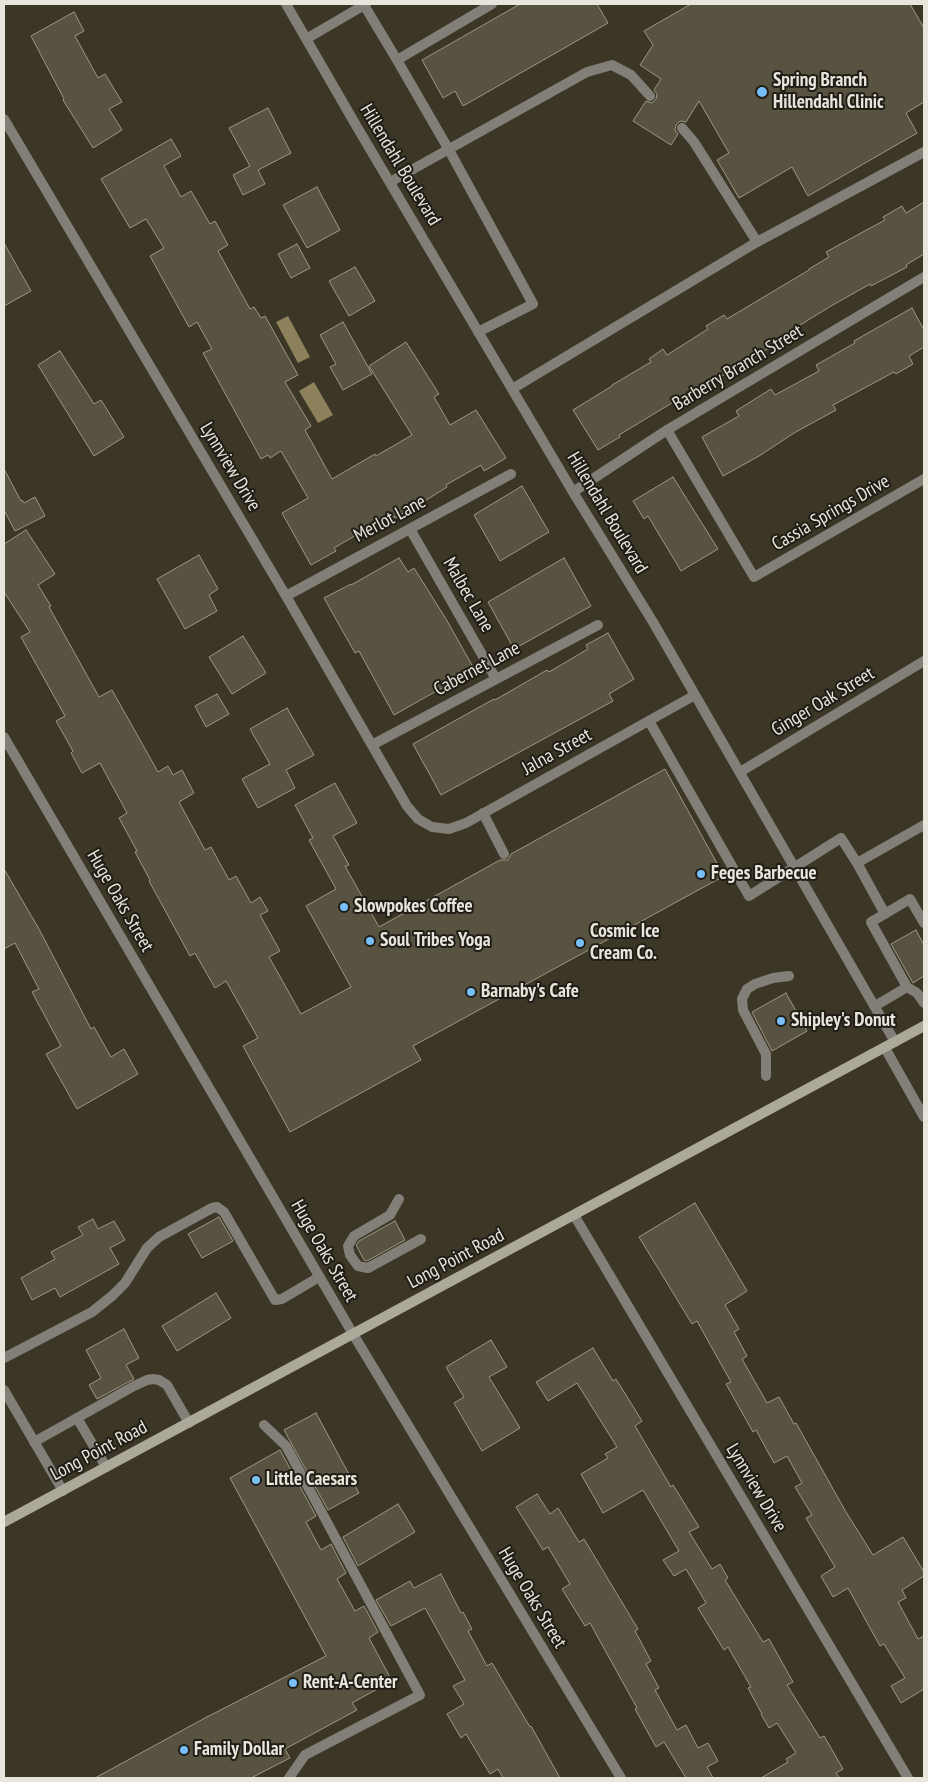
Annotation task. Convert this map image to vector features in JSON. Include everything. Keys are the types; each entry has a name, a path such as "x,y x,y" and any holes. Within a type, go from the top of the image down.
{"main road":[{"name":"Long Point Road","path":"4,1522 924,1026"}],"street":[{"name":"Hillendahl Boulevard","path":"286,4 573,492 653,622 895,1042"},
{"path":"306,39 365,4 449,150 533,304 478,332"},
{"path":"397,60 492,4"},
{"path":"390,182 587,72 612,64 631,75 650,96"},
{"name":"Lynnview Drive","path":"4,119 286,596 407,806 418,819 432,827"},
{"path":"682,128 694,142 756,242"},
{"path":"512,389 756,242 924,152"},
{"name":"Barberry Branch Street","path":"573,492 667,430 923,281"},
{"name":"Cassia Springs Drive","path":"667,430 754,577 924,479"},
{"name":"Merlot Lane","path":"286,596 511,474"},
{"name":"Malbec Lane","path":"410,529 496,679"},
{"name":"Cabernet Lane","path":"372,745 598,625"},
{"name":"Ginger Oak Street","path":"740,772 924,661"},
{"name":"Jalna Street","path":"432,827 449,828 466,823 695,695"},
{"path":"649,720 749,896 841,838 885,914"},
{"name":"Huge Oaks Street","path":"4,737 353,1334 621,1778"},
{"path":"483,813 504,854"},
{"path":"857,863 924,825"},
{"path":"924,923 910,899 871,922 907,987 921,991 924,1003"},
{"path":"766,1076 766,1054 743,1010 742,999 747,989 755,984 773,978 789,976"},
{"path":"874,1006 907,987"},
{"path":"885,1048 924,1117"},
{"path":"399,1199 390,1215 354,1236 348,1246 350,1255 358,1266 368,1268 421,1239"},
{"path":"4,1358 92,1312 125,1283 147,1248 159,1237 212,1208 218,1207 224,1212 275,1300 282,1299 320,1277"},
{"name":"Lynnview Drive","path":"574,1215 908,1778"},
{"path":"34,1442 134,1386 154,1379 167,1385 189,1422"},
{"path":"4,1390 62,1491"},
{"path":"78,1418 106,1467"},
{"path":"264,1425 286,1446 420,1695 305,1755 289,1778"}],"shaded area":[{"path":"288,316 310,357 298,363 276,322"},
{"path":"314,382 333,415 318,423 299,391"}],"building":[{"path":"520,4 597,4 608,23 463,106 455,91 443,98 422,60"},
{"path":"691,4 910,4 924,28 924,102 906,113 917,133 808,196 792,167 739,198 717,160 729,153 699,101 686,122 680,121 676,125 675,130 678,134 671,145 633,121 646,101 652,103 656,99 657,94 654,90 661,79 640,65 653,45 644,31"},
{"path":"74,12 84,31 75,36 98,78 105,74 122,102 109,109 122,130 93,148 63,100 31,36"},
{"path":"268,108 291,153 258,170 265,184 243,195 233,175 250,166 229,128"},
{"path":"171,139 181,156 164,166 181,197 191,191 210,224 215,221 228,245 218,251 250,309 254,307 261,318 265,316 298,375 285,382 311,426 305,430 332,479 412,435 369,366 406,342 439,394 434,397 450,425 476,410 506,458 484,471 481,465 446,485 447,487 420,504 366,532 365,530 334,548 336,551 311,565 282,513 308,498 281,451 270,458 268,455 261,459 203,353 212,349 197,322 189,327 150,256 164,248 146,219 130,228 101,179"},
{"path":"317,187 340,230 307,248 283,205"},
{"path":"924,202 924,254 906,265 907,267 871,286 870,284 831,306 787,333 789,336 676,403 675,401 598,450 573,410 651,362 649,359 663,349 667,355 708,329 706,326 724,315 727,319 809,270 829,257 826,252 885,220 883,217 902,206 906,213"},
{"path":"4,243 31,291 4,306"},
{"path":"297,244 310,268 291,278 278,254"},
{"path":"355,267 375,301 349,316 329,281"},
{"path":"912,308 924,330 924,347 909,356 913,364 896,374 894,372 833,405 836,410 723,476 702,437 739,416 736,411 771,389 775,395 819,371 816,365"},
{"path":"343,322 372,374 343,390 330,367 336,364 320,335"},
{"path":"60,351 94,404 101,400 124,437 94,456 38,365"},
{"path":"4,469 21,501 24,503 35,497 45,516 15,531 4,510"},
{"path":"673,477 718,549 681,571 648,516 644,519 633,501"},
{"path":"522,486 549,532 500,561 474,515"},
{"path":"26,530 55,574 38,585 99,697 112,690 158,772 168,766 173,775 182,770 194,793 179,802 205,850 211,847 229,880 236,876 251,903 260,897 268,911 260,915 280,951 269,957 301,1014 351,987 306,906 336,889 309,840 313,838 295,805 335,783 357,823 333,836 349,865 345,866 379,927 500,860 508,860 511,854 665,769 724,876 413,1046 421,1060 290,1132 243,1046 258,1038 226,981 215,988 195,953 190,956 149,881 135,852 137,851 119,818 127,813 100,763 82,773 71,753 73,751 56,721 65,716 21,637 30,632 4,592 4,544"},
{"path":"199,555 218,589 209,595 217,611 185,629 157,579"},
{"path":"399,558 408,572 414,568 473,667 463,673 465,677 394,715 359,651 355,653 324,598"},
{"path":"564,558 591,606 514,649 488,602"},
{"path":"608,633 634,679 609,694 613,701 441,795 413,744 547,670 549,672 588,649 586,645"},
{"path":"243,636 266,673 232,694 209,657"},
{"path":"217,694 229,714 206,727 195,706"},
{"path":"287,708 314,755 286,770 295,788 258,808 242,779 270,764 250,729"},
{"path":"4,869 39,929 91,1029 94,1027 111,1057 124,1049 138,1074 77,1109 46,1054 61,1046 32,992 39,989 15,943 4,949"},
{"path":"916,930 924,945 924,976 913,983 891,944"},
{"path":"786,993 807,1031 772,1051 752,1012"},
{"path":"695,1203 747,1291 725,1305 739,1329 734,1332 747,1356 742,1359 767,1403 779,1397 873,1555 903,1537 924,1572 924,1576 902,1590 906,1598 898,1602 918,1639 924,1636 924,1689 901,1703 891,1686 905,1678 884,1644 880,1646 848,1588 833,1597 821,1576 835,1567 806,1518 812,1515 795,1487 802,1483 787,1456 774,1463 756,1430 753,1432 726,1384 731,1382 697,1321 692,1324 639,1237"},
{"path":"219,1217 233,1241 202,1258 188,1234"},
{"path":"93,1219 98,1229 114,1221 125,1240 110,1248 119,1264 60,1297 55,1288 32,1300 21,1278 55,1259 51,1252 83,1235 78,1227"},
{"path":"395,1221 405,1240 367,1261 364,1260 356,1245 359,1241"},
{"path":"216,1293 231,1318 177,1351 162,1326"},
{"path":"124,1329 139,1358 126,1365 134,1379 97,1399 89,1385 101,1378 86,1350"},
{"path":"491,1340 507,1367 489,1377 520,1428 482,1451 454,1403 464,1397 446,1367"},
{"path":"593,1348 613,1381 616,1379 642,1421 635,1426 671,1487 673,1485 699,1527 689,1532 712,1569 720,1564 728,1578 725,1580 763,1642 769,1639 793,1682 787,1685 820,1738 824,1736 843,1769 836,1773 840,1778 761,1778 788,1762 786,1759 796,1753 777,1723 769,1728 748,1688 751,1687 728,1647 724,1650 698,1608 706,1603 686,1569 674,1576 663,1560 679,1551 643,1490 603,1513 581,1474 608,1458 605,1454 617,1447 577,1383 548,1401 536,1382"},
{"path":"316,1413 359,1493 328,1510 284,1430"},
{"path":"280,1450 316,1516 306,1522 321,1550 331,1544 346,1573 337,1579 355,1611 364,1606 378,1632 369,1638 392,1681 352,1703 357,1710 285,1749 290,1758 251,1778 95,1778 205,1718 326,1656 230,1478"},
{"path":"537,1494 550,1514 558,1508 579,1542 584,1539 638,1629 635,1631 651,1661 646,1664 659,1688 655,1690 677,1730 686,1725 698,1748 708,1743 718,1761 707,1767 713,1778 686,1778 664,1742 656,1747 635,1709 637,1708 590,1623 585,1626 562,1589 570,1584 548,1547 543,1550 516,1507"},
{"path":"398,1504 415,1532 358,1566 343,1537"},
{"path":"441,1574 461,1613 463,1612 472,1629 468,1631 487,1666 492,1663 531,1726 560,1778 503,1778 498,1769 490,1774 466,1734 461,1738 447,1714 464,1704 453,1686 465,1680 425,1608 391,1626 376,1600 410,1581 414,1588"}],"place":[{"name":"Spring Branch Hillendahl Clinic","path":"762,92"},
{"name":"Feges Barbecue","path":"701,874"},
{"name":"Slowpokes Coffee","path":"344,907"},
{"name":"Soul Tribes Yoga","path":"370,941"},
{"name":"Cosmic Ice Cream Co.","path":"580,943"},
{"name":"Barnaby's Cafe","path":"471,992"},
{"name":"Shipley's Donut","path":"781,1021"},
{"name":"Little Caesars","path":"256,1480"},
{"name":"Rent-A-Center","path":"293,1683"},
{"name":"Family Dollar","path":"184,1750"}]}
